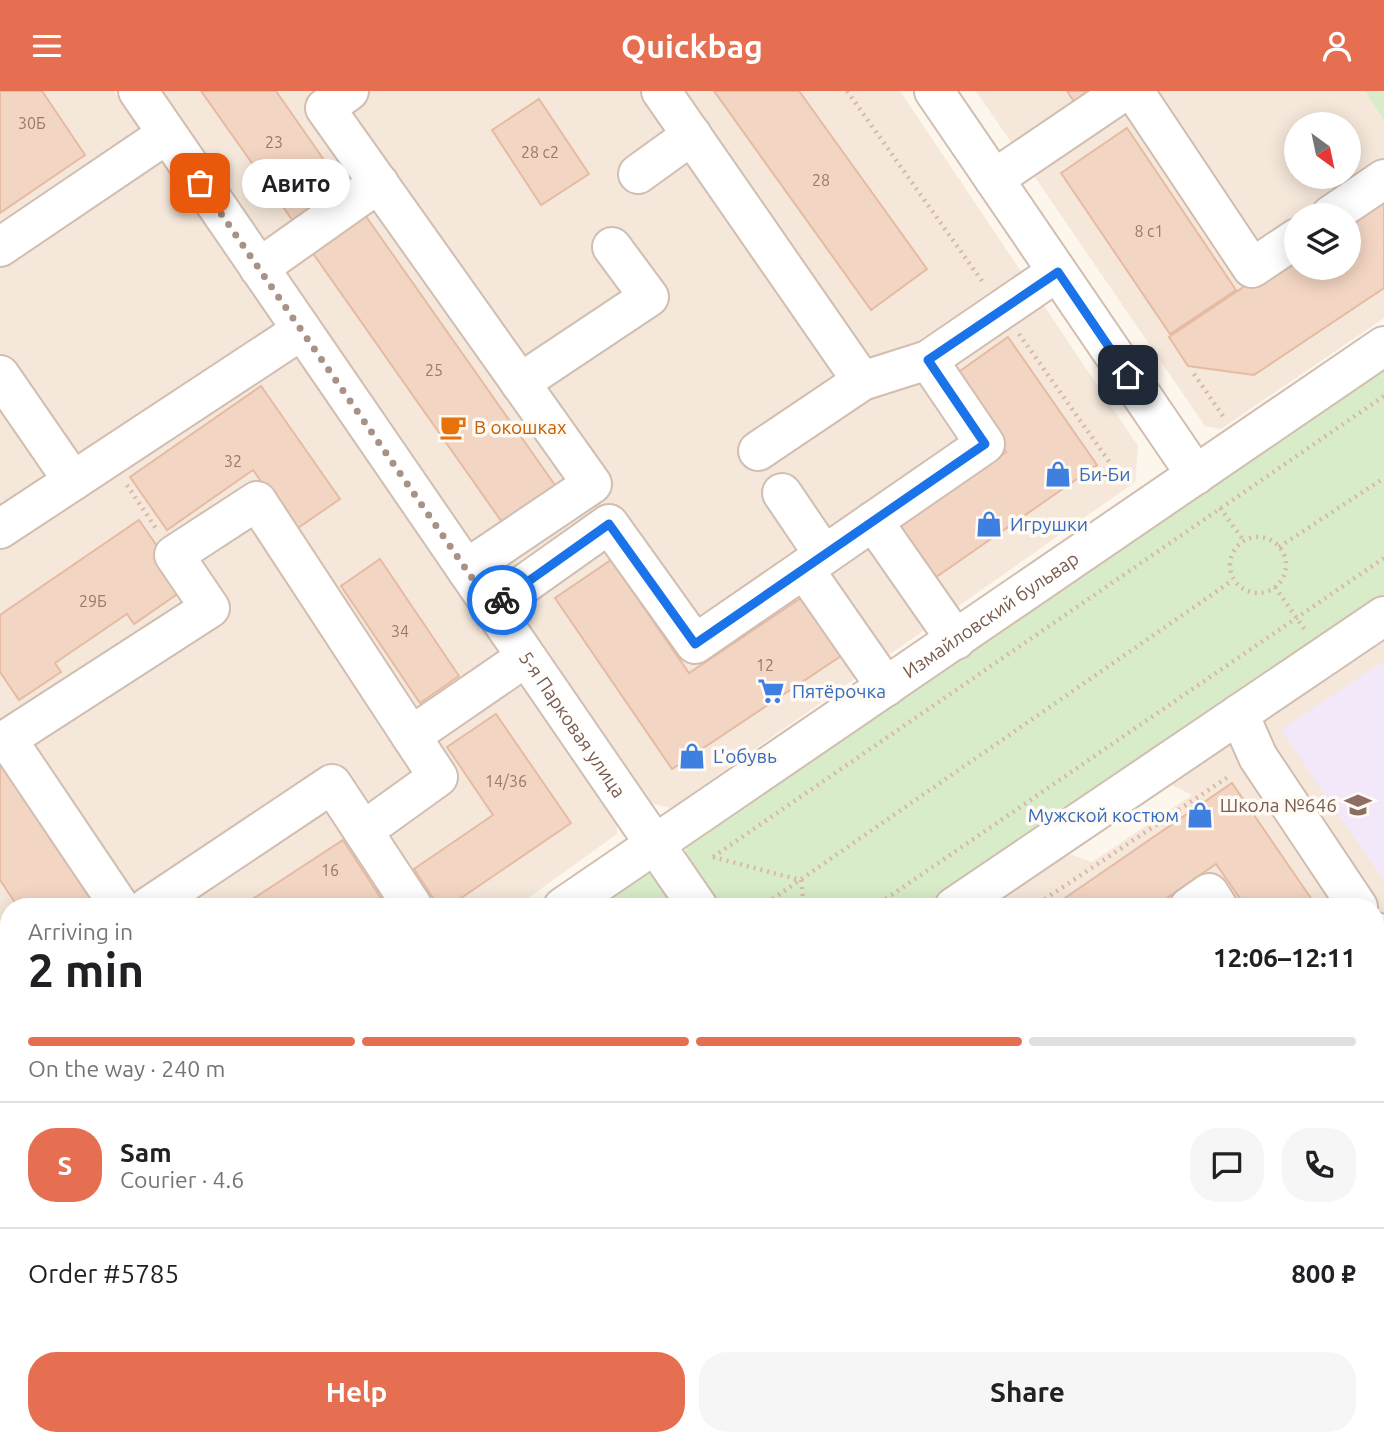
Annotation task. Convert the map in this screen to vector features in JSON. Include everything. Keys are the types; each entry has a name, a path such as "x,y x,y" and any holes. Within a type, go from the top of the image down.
{"street":[{"name":"5-я Парковая улица","path":"138,91 692,898"},
{"path":"349,91 325,107 592,485 466,569"},
{"path":"661,91 862,381"},
{"path":"934,91 1196,475"},
{"path":"994,179 1124,91"},
{"path":"1134,91 1252,268 1284,247"},
{"path":"0,247 167,134"},
{"path":"638,174 692,135"},
{"path":"1349,203 1384,179"},
{"path":"259,268 379,183"},
{"path":"520,383 649,297 612,247"},
{"path":"758,451 862,381 928,360 1058,272"},
{"path":"0,529 302,330"},
{"name":"Измайловский бульвар","path":"576,898 1384,346"},
{"path":"492,607 609,524 695,644 985,444 928,360"},
{"path":"0,375 73,481"},
{"path":"782,493 814,562 886,687"},
{"path":"114,898 3,734 210,608 174,555 257,501 438,777 363,831"},
{"path":"873,521 956,640"},
{"path":"967,898 1384,616"},
{"path":"411,736 526,657"},
{"path":"1239,713 1258,757 1352,898"},
{"path":"161,898 331,784 407,898"}],"path":[{"path":"801,880 713,857 1384,396"},
{"path":"109,458 174,555"},
{"path":"1279,547 1384,478"},
{"path":"1220,508 1244,541"},
{"path":"1255,537 1267,539 1279,547 1285,559 1284,575 1275,587 1264,593 1241,589 1233,580 1229,565 1233,551 1244,541 1255,537"},
{"path":"887,898 1384,558"},
{"path":"774,898 1233,580"},
{"path":"1046,898 1258,757"},
{"path":"801,880 803,898"}],"shaded area":[{"path":"0,91 114,91 616,811 617,834 528,898 0,898"},
{"path":"162,91 900,91 1138,446 1135,482 671,808 653,804"},
{"path":"976,91 1384,91 1384,318 1221,429 1205,426"},
{"path":"1384,638 1384,898 1000,898 1066,853 1092,862 1192,795 1170,784"},
{"name":"Школа №646","path":"1384,661 1384,881 1281,730"}],"green space":[{"path":"1365,91 1384,91 1384,120"},
{"path":"1384,367 1384,595 935,898 711,898 686,861 686,842"},
{"path":"645,863 668,898 595,898"}],"building":[{"path":"0,91 42,91 85,155 0,213"},
{"path":"201,91 276,91 347,193 298,228"},
{"path":"714,91 799,91 927,269 871,310"},
{"path":"1067,91 1099,91 1077,106"},
{"path":"539,99 589,174 541,205 492,130"},
{"path":"1127,128 1236,290 1170,334 1061,173"},
{"path":"1384,191 1384,288 1254,375 1188,366 1169,337 1284,260 1284,280 1361,280 1361,207"},
{"path":"365,215 557,488 504,525 312,252"},
{"path":"1008,337 1097,465 929,582 893,531 1006,452 953,376"},
{"path":"261,386 340,499 295,530 253,470 167,530 130,477"},
{"path":"139,520 186,588 134,624 127,614 55,663 61,672 19,700 0,672 0,615"},
{"path":"380,559 459,676 420,703 341,586"},
{"path":"611,560 689,673 801,598 841,656 672,769 555,598"},
{"path":"496,714 571,823 461,898 433,898 414,869 493,815 447,747"},
{"path":"0,759 95,898 12,898 0,880"},
{"path":"1232,783 1311,898 1240,898 1216,864 1167,898 1065,898"},
{"path":"343,840 381,898 254,898"}],"way so far":[{"path":"200,183 492,607 502,600"}],"place":[{"name":"Авито","path":"200,183"},
{"name":"В окошках","path":"453,427"},
{"name":"Би-Би","path":"1058,474"},
{"name":"Игрушки","path":"989,524"},
{"name":"Пятёрочка","path":"771,691"},
{"name":"L'обувь","path":"692,756"},
{"name":"Школа №646","path":"1358,805"},
{"name":"Мужской костюм","path":"1200,815"}],"route":[{"path":"502,600 609,524 695,644 985,444 928,360 1058,272 1128,375"}]}
